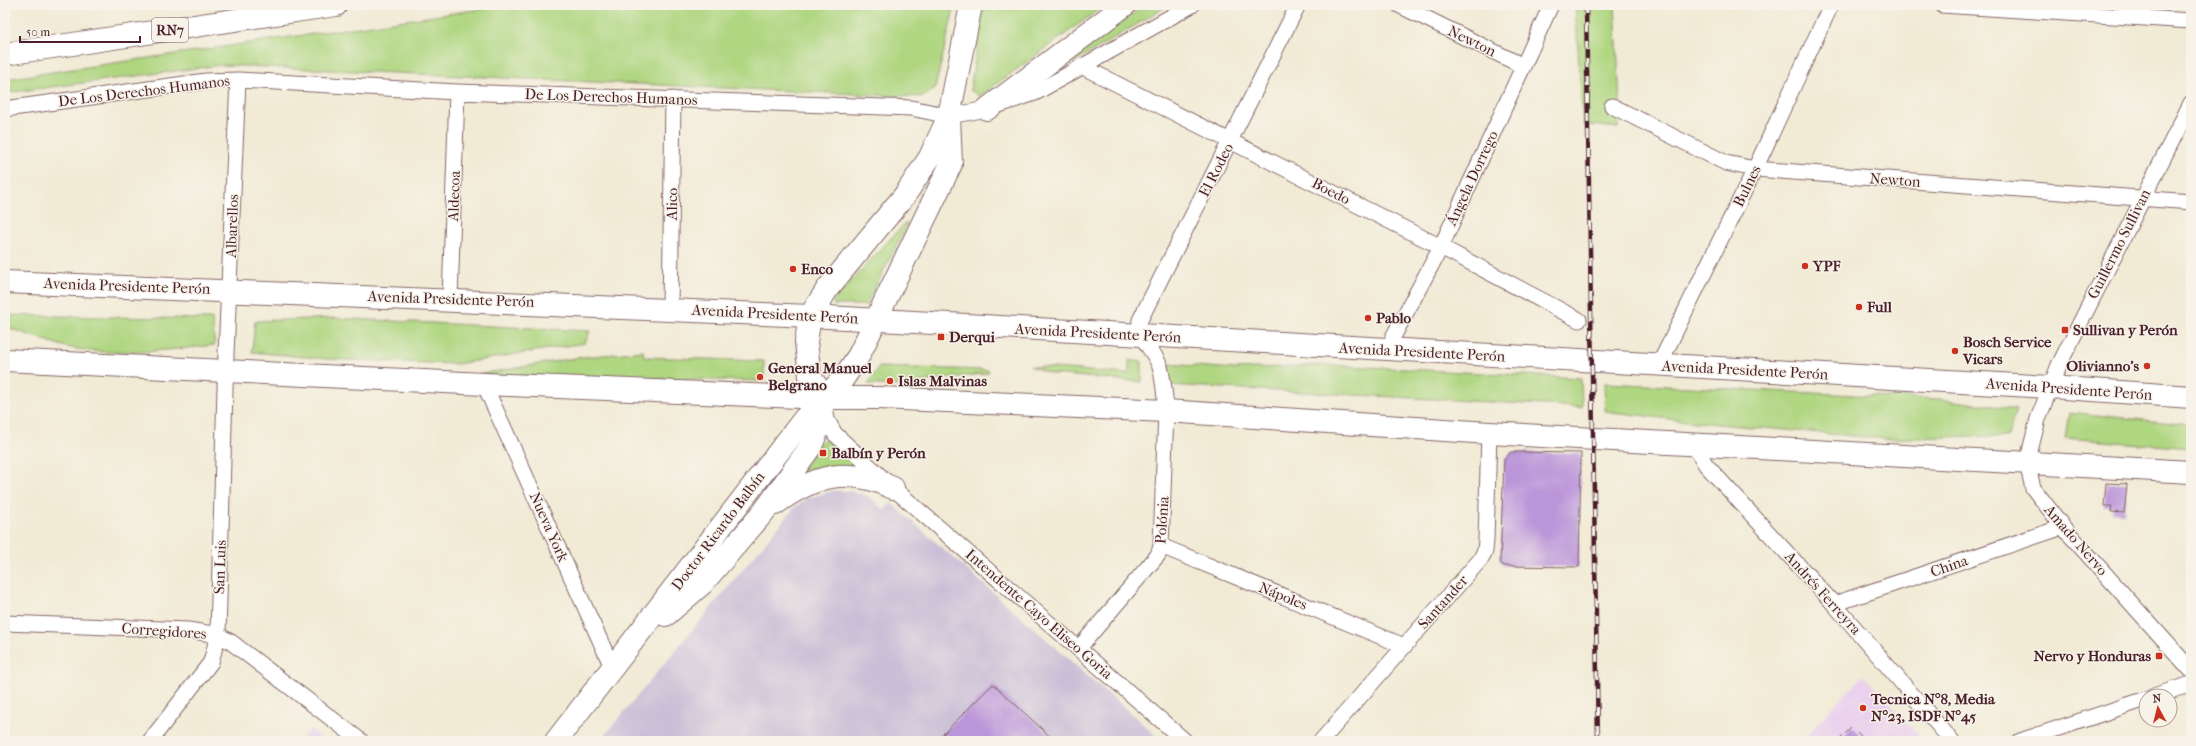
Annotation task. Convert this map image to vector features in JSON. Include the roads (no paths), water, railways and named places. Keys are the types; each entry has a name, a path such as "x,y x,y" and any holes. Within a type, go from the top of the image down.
{"main road":[{"name":"RN7","path":"5,54 336,5"},
{"path":"634,642 702,584 763,513 810,446 816,434 824,398 810,376 806,342 810,316 828,288 920,174 949,116 971,5"},
{"path":"987,109 1125,5"},
{"name":"Doctor Ricardo Balbín","path":"556,741 634,642 804,419 843,378 855,361 951,164 949,116"},
{"name":"Avenida Presidente Perón","path":"5,282 450,299 876,319 1390,350 2050,387 2191,397"},
{"path":"5,360 484,384 824,398 880,398 1166,411 1489,433 2191,472"},
{"path":"763,513 796,489 815,480 858,477 876,480 893,488"}],"street":[{"name":"De Los Derechos Humanos","path":"5,109 206,81 238,80 457,92 911,108 949,116 987,109 1035,93 1192,5"},
{"name":"El Rodeo","path":"1139,335 1140,320 1298,5"},
{"name":"Newton","path":"1398,5 1523,66"},
{"name":"Ángela Dorrego","path":"1390,350 1393,337 1441,247 1552,5"},
{"name":"Bulnes","path":"1659,365 1755,169 1831,5"},
{"path":"1942,5 2191,21"},
{"name":"Boedo","path":"1081,66 1231,140 1441,247 1579,320"},
{"name":"Albarellos","path":"226,372 238,80"},
{"name":"Aldecoa","path":"450,299 457,92"},
{"name":"Alico","path":"670,309 673,99"},
{"name":"Guillermo Sullivan","path":"2050,387 2074,333 2191,103"},
{"name":"Newton","path":"1612,106 1726,163 1755,169 2191,202"},
{"name":"Polónia","path":"1079,648 1158,555 1161,546 1166,411 1160,368 1155,356 1139,335"},
{"name":"San Luis","path":"150,741 211,662 218,635 226,372"},
{"name":"Nueva York","path":"484,384 613,669"},
{"name":"Amado Nervo","path":"2050,387 2038,419 2027,463 2033,488 2063,527 2191,670"},
{"name":"Intendente Cayo Eliseo Goria","path":"824,398 827,420 835,434 893,488 1185,741"},
{"name":"Santander","path":"1321,741 1480,560 1485,551 1489,433"},
{"name":"Andrés Ferreyra","path":"1694,445 1706,465 1834,604 1952,741"},
{"name":"China","path":"1834,604 2063,527"},
{"name":"Nápoles","path":"1161,546 1404,646"},
{"name":"Corregidores","path":"5,623 188,630 218,635 232,642 361,741"},
{"path":"2178,688 2191,684"},
{"path":"2020,741 2138,702"}],"railway":[{"path":"1586,5 1598,741"}],"place":[{"name":"YPF","path":"1805,266"},
{"name":"Enco","path":"793,269"},
{"name":"Full","path":"1859,307"},
{"name":"Pablo","path":"1368,318"},
{"name":"Sullivan y Perón","path":"2065,330"},
{"name":"Derqui","path":"941,337"},
{"name":"Bosch Service Vicars","path":"1955,351"},
{"name":"Olivianno's","path":"2147,366"},
{"name":"General Manuel Belgrano","path":"760,377"},
{"name":"Islas Malvinas","path":"890,381"},
{"name":"Balbín y Perón","path":"823,453"},
{"name":"Nervo y Honduras","path":"2159,656"},
{"name":"Tecnica N°8, Media N°23, ISDF N°45","path":"1863,708"}]}
